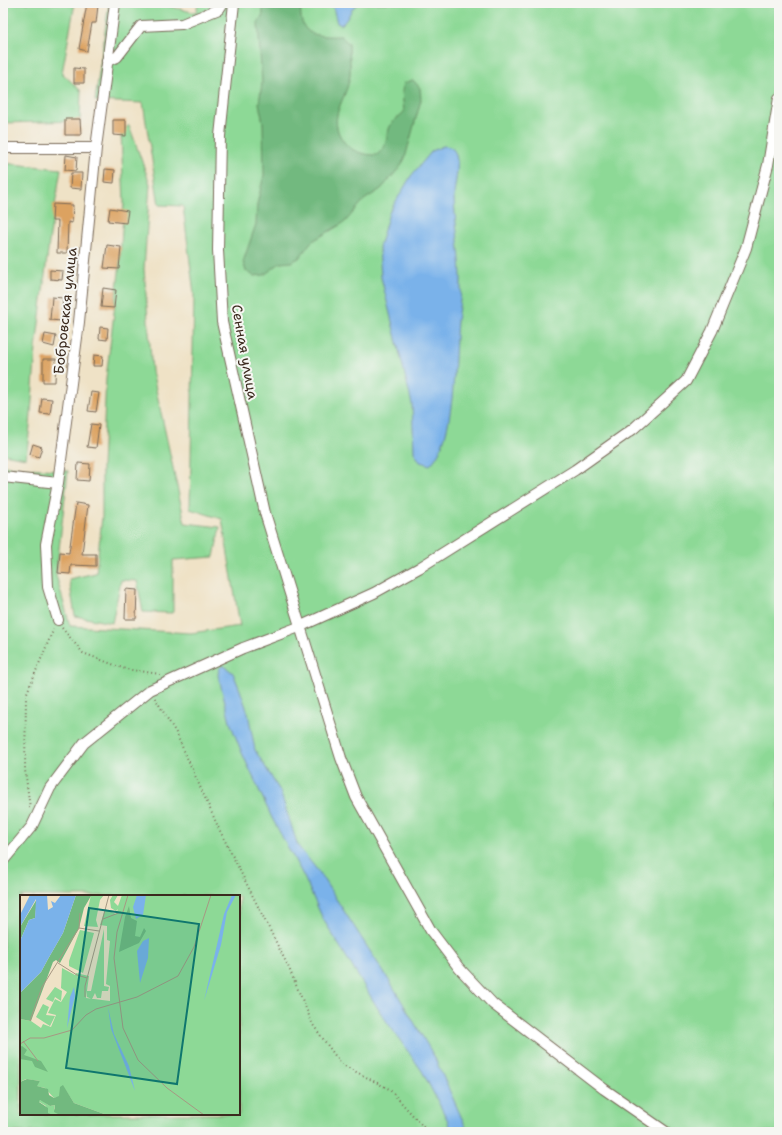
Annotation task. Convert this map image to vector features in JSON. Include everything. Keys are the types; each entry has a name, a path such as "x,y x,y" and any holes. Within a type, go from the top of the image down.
{"street":[{"name":"Бобровская улица","path":"58,620 48,587 46,544 58,483 79,322 96,148 115,3"},
{"path":"107,61 117,57 141,26 182,24 219,9 223,3"},
{"name":"Сенная улица","path":"234,3 220,136 218,250 222,322 265,513 299,627 341,758 356,797 431,931 458,968 493,1004 604,1089 666,1132"},
{"path":"3,861 32,826 50,788 84,743 150,690 243,648 299,627 374,593 419,568 575,470 633,430 686,381 712,332 746,248 768,166 779,98"},
{"path":"3,148 96,148"},
{"path":"3,477 58,483"}],"path":[{"path":"58,620 63,630 83,653 125,669 181,676"},
{"path":"32,826 25,770 26,695 58,620"},
{"path":"150,690 176,733 219,829 288,966 313,1025 341,1064 390,1089 428,1132"}],"green space":[{"path":"3,3 75,3 62,73 81,91 80,121 3,123"},
{"path":"109,3 156,3 196,13 198,3 779,3 779,1132 3,1132 3,466 68,471 56,575 70,626 191,633 240,626 222,519 190,509 194,294 183,206 159,205 143,103 95,101"},
{"path":"262,3 301,3 302,22 309,32 323,36 341,36 349,44 350,75 339,109 336,125 344,142 351,148 359,152 377,155 381,151 386,143 390,126 404,112 402,91 404,83 413,80 420,88 421,100 405,158 401,166 381,189 364,200 345,222 311,242 299,258 291,262 280,263 264,275 254,276 246,271 243,262 256,224 257,204 264,175 263,123 259,103 262,83 258,23 263,14"},
{"path":"129,125 150,184 144,269 152,371 185,523 220,527 214,557 173,560 173,613 143,612 137,581 121,580 112,623 75,616 69,579 96,573 102,517 102,467 106,378 119,272 124,203 121,133"},
{"path":"3,163 61,169 49,242 36,348 26,458 3,454"}],"water":[{"path":"332,3 361,3 354,6 341,25 337,23"},
{"path":"443,146 453,149 457,160 454,198 461,292 457,321 454,376 449,418 445,437 439,453 430,465 420,462 414,452 412,404 381,277 379,247 389,213 411,176 432,151"},
{"path":"223,665 233,673 248,713 255,750 280,791 298,846 318,871 392,985 434,1056 468,1132 450,1132 448,1121 422,1071 382,1015 323,919 304,877 272,818 242,753 231,725 218,675 219,669"}],"building":[{"path":"87,3 98,5 96,23 92,23 87,51 79,49"},
{"path":"74,68 84,69 84,83 74,83"},
{"path":"65,119 80,119 81,135 65,135"},
{"path":"113,120 126,120 126,136 113,135"},
{"path":"66,155 77,157 76,171 65,170"},
{"path":"105,169 115,170 114,183 104,182"},
{"path":"71,173 82,173 81,189 70,188"},
{"path":"53,204 73,205 72,223 68,222 67,253 57,253 58,221 52,221"},
{"path":"110,208 128,211 126,223 108,221"},
{"path":"107,245 121,247 119,269 104,268"},
{"path":"50,270 63,271 62,280 50,279"},
{"path":"103,288 116,290 114,308 101,307"},
{"path":"52,297 63,298 61,321 50,320"},
{"path":"100,327 108,328 107,340 99,339"},
{"path":"45,334 56,336 54,347 43,344"},
{"path":"94,355 103,356 102,366 93,366"},
{"path":"43,359 56,359 55,382 43,382"},
{"path":"91,392 99,393 96,412 88,411"},
{"path":"42,398 52,399 50,414 40,413"},
{"path":"91,424 99,425 96,448 87,447"},
{"path":"33,444 42,447 39,457 30,454"},
{"path":"78,463 90,464 89,481 77,480"},
{"path":"76,503 88,505 82,554 96,554 96,566 71,565 70,574 58,573 60,552 69,553"},
{"path":"126,589 137,590 136,619 125,619"}]}
